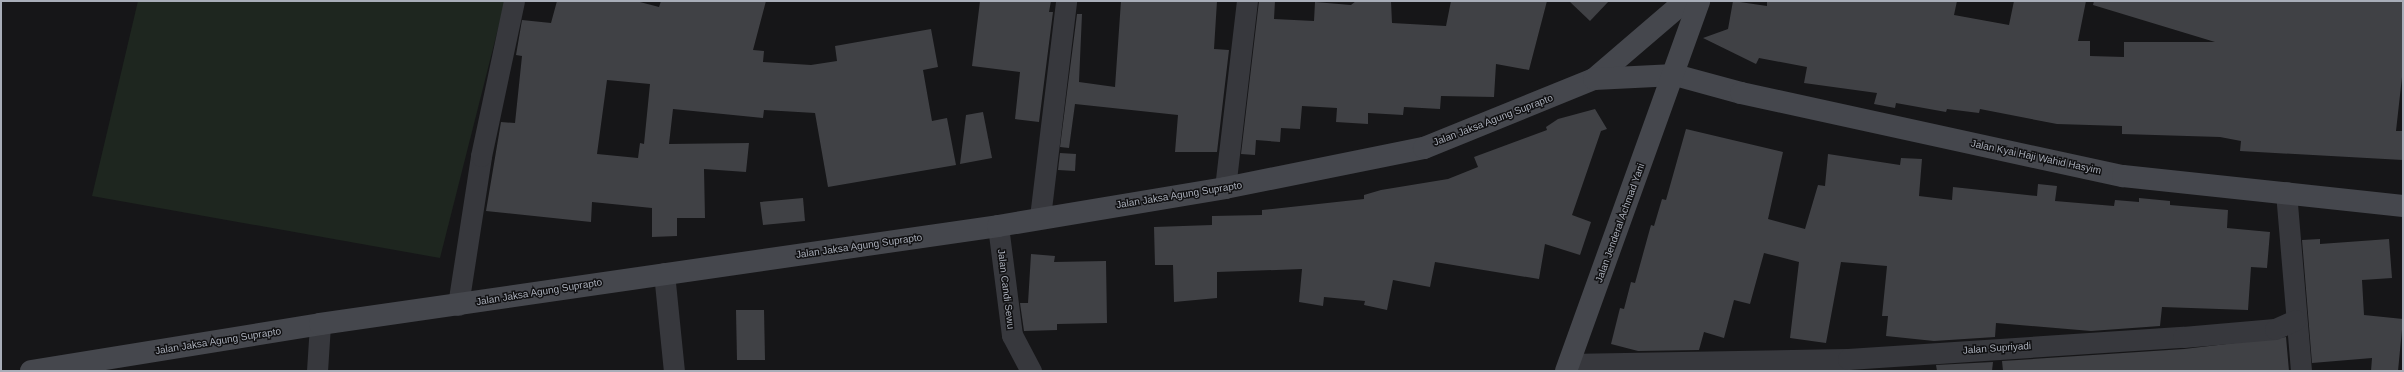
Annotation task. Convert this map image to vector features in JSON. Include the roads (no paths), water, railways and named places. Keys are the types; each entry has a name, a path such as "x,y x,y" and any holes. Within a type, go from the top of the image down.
{"main road":[{"path":"1594,79 1685,1"},
{"name":"Jalan Jenderal Achmad Yani","path":"1567,368 1675,75 1700,1"},
{"name":"Jalan Jaksa Agung Suprapto","path":"31,371 320,324 998,226 1040,217 1225,188 1424,148 1594,79 1675,75"},
{"name":"Jalan Kyai Haji Wahid Hasyim","path":"1675,75 1741,93 2123,176 2286,192 2403,206"}],"street":[{"path":"458,304 481,156 514,1"},
{"path":"1040,217 1066,1"},
{"path":"1225,188 1247,1"},
{"path":"2286,192 2295,320 2301,371"},
{"name":"Jalan Candi Sewu","path":"998,226 1012,335 1030,371"},
{"path":"664,274 674,371"},
{"name":"Jalan Supriyadi","path":"1567,368 1814,366 2275,329 2295,320"},
{"path":"317,371 320,324"}]}
